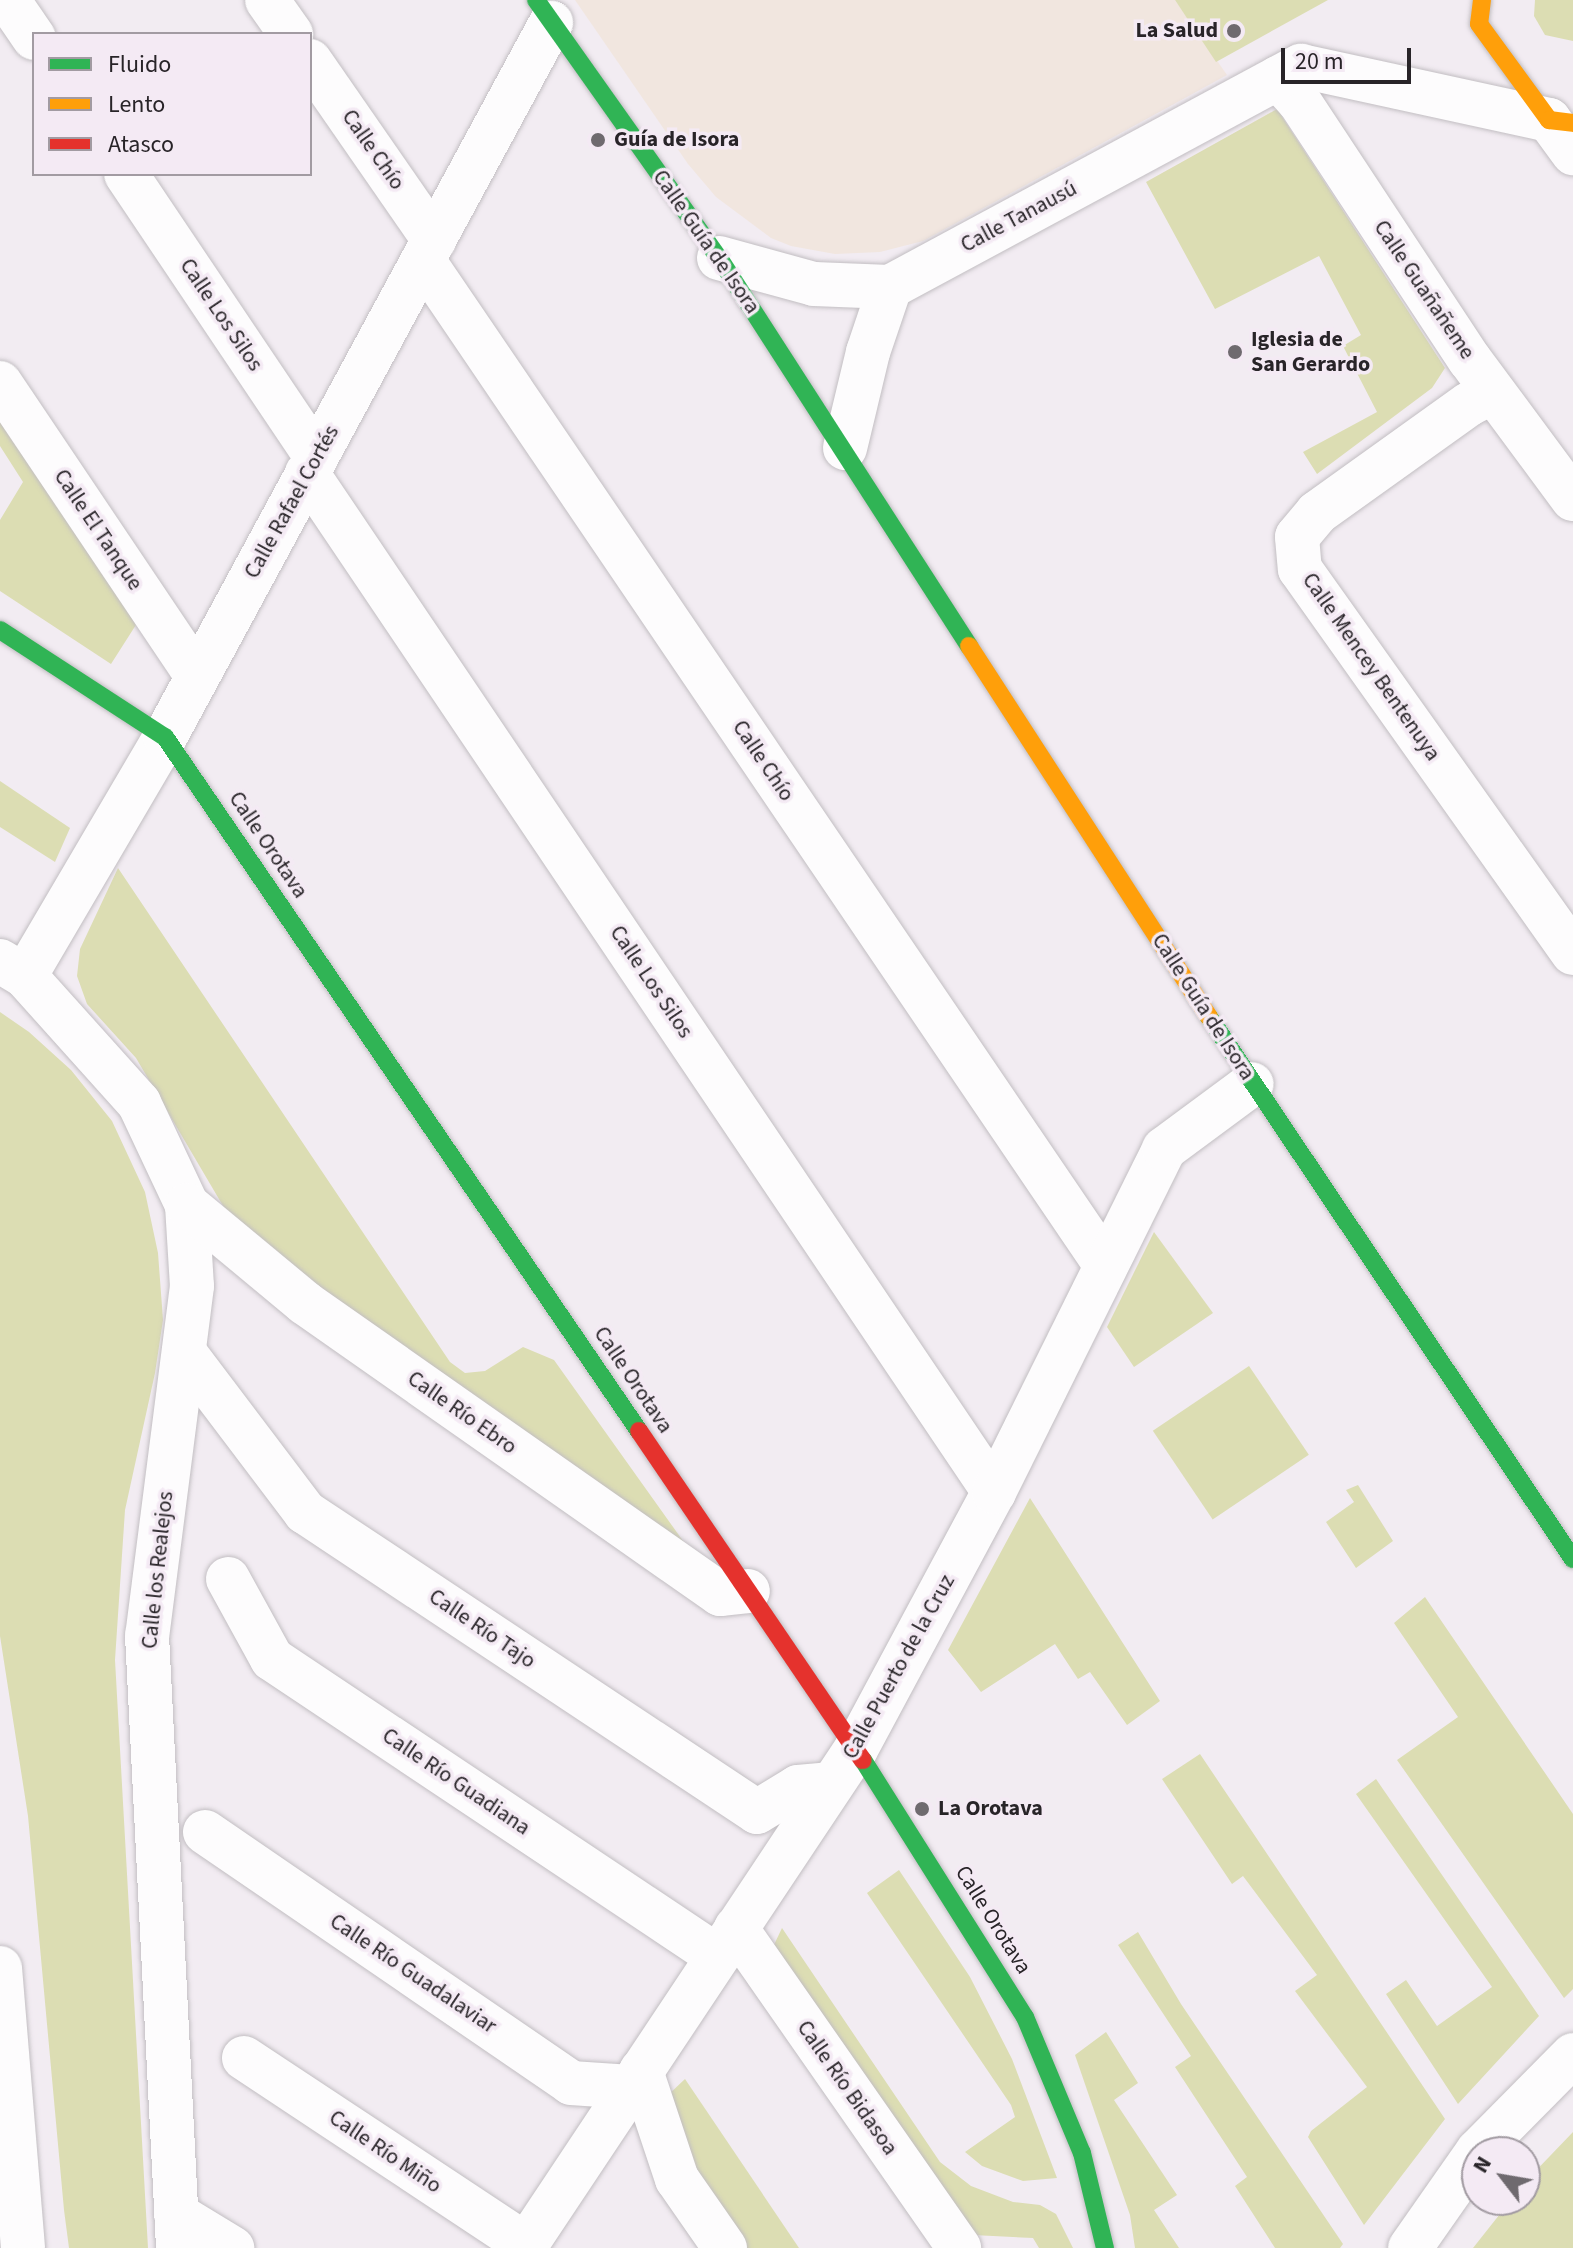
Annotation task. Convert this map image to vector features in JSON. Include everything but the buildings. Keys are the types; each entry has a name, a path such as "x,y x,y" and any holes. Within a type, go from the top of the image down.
{"street":[{"path":"8,0 32,35"},
{"path":"267,0 290,32"},
{"path":"1482,0 1479,24 1565,132"},
{"name":"Calle Rafael Cortés","path":"12,969 165,737 428,250 543,11"},
{"name":"Calle Guía de Isora","path":"543,11 719,258 845,448 1252,1084 1573,1559"},
{"name":"Calle Chío","path":"312,64 428,250 1104,1263"},
{"path":"1290,72 1565,132"},
{"name":"Calle Tanausú","path":"890,287 1290,72"},
{"name":"Calle Guañañeme","path":"1290,72 1299,101 1493,392 1573,499"},
{"name":"Calle Los Silos","path":"127,176 311,465 994,1492"},
{"path":"719,258 814,284 890,287 868,352 845,448"},
{"name":"Calle El Tanque","path":"0,383 197,676"},
{"name":"Calle Mencey Bentenuya","path":"1493,392 1469,404 1317,513 1297,537 1300,569 1573,953"},
{"name":"Calle Orotava","path":"0,630 165,737 748,1591 844,1766 1025,2017 1082,2153 1105,2248"},
{"name":"Calle los Realejos","path":"12,969 139,1103 187,1205 192,1286 147,1635 177,2231"},
{"name":"Calle Puerto de la Cruz","path":"537,2241 636,2079 844,1766 994,1492 1104,1263 1164,1149 1252,1084"},
{"name":"Calle Río Ebro","path":"187,1205 305,1303 694,1577 720,1594 748,1591"},
{"name":"Calle Río Tajo","path":"184,1352 305,1512 757,1812 798,1787 844,1766"},
{"name":"Calle Río Guadiana","path":"228,1579 272,1659 726,1942"},
{"name":"Calle Río Guadalaviar","path":"205,1832 571,2083 636,2079"},
{"name":"Calle Río Bidasoa","path":"726,1942 959,2248"},
{"path":"0,1968 23,2248"},
{"path":"1410,2248 1478,2151 1573,2055"},
{"name":"Calle Río Miño","path":"244,2058 537,2241"},
{"path":"636,2079 677,2179 725,2248"},
{"path":"177,2231 232,2248"}],"shaded area":[{"path":"575,0 1175,0 1227,75 923,241 880,252 835,254 791,246 771,238 716,197 688,164"}],"green space":[{"name":"La Salud","path":"1175,0 1328,0 1216,62"},
{"path":"1535,0 1573,0 1573,41 1545,35 1534,16"},
{"path":"1277,109 1445,368 1432,388 1317,474 1303,452 1377,412 1343,346 1361,335 1319,256 1215,309 1146,182"},
{"path":"0,406 141,617 111,664 0,591 0,520 23,482 0,446"},
{"path":"0,781 70,828 55,862 0,827"},
{"path":"118,868 450,1362 465,1373 485,1371 523,1347 554,1360 698,1562 256,1262 136,1058 87,1004 77,976 80,949"},
{"path":"0,1012 29,1032 71,1070 112,1121 145,1192 158,1253 163,1320 155,1373 125,1510 115,1660 148,2248 69,2248 64,2210 28,1816 0,1636"},
{"path":"1154,1232 1213,1313 1134,1367 1107,1327"},
{"path":"1249,1366 1309,1455 1213,1520 1153,1431"},
{"path":"1358,1485 1393,1541 1356,1568 1326,1522 1354,1502 1346,1490"},
{"path":"1030,1498 1160,1701 1127,1725 1090,1672 1078,1679 1055,1644 981,1692 948,1650"},
{"path":"1425,1597 1573,1814 1573,1989 1564,1998 1397,1760 1458,1717 1394,1623"},
{"path":"1200,1754 1445,2119 1364,2225 1308,2137 1311,2131 1367,2087 1295,1991 1317,1975 1243,1876 1232,1884 1162,1779"},
{"path":"1376,1779 1539,2016 1458,2104 1386,1994 1406,1980 1437,2026 1492,1987 1356,1794"},
{"path":"899,1870 970,1977 1012,2059 1057,2178 1023,2181 982,2166 965,2152 1015,2117 1011,2105 867,1893"},
{"path":"782,1928 940,2162 971,2186 1013,2202 1040,2205 1056,2214 1073,2248 1039,2248 1033,2238 973,2235 772,1949"},
{"path":"1138,1932 1181,2004 1343,2244 1340,2248 1275,2248 1235,2186 1247,2177 1175,2067 1191,2056 1118,1945"},
{"path":"1106,2032 1138,2083 1114,2100 1177,2195 1154,2210 1179,2248 1135,2248 1130,2215 1075,2055"},
{"path":"685,2079 799,2248 736,2248 685,2175 667,2096"},
{"path":"1573,2132 1573,2248 1473,2248 1498,2216 1541,2216 1541,2165"}],"traffic: fast":[{"path":"536,0 719,258 969,646"},
{"path":"0,630 165,737 639,1431"},
{"path":"1209,1017 1573,1559"},
{"path":"863,1760 1025,2017 1082,2153 1105,2248"}],"traffic: slow":[{"path":"1482,0 1479,24 1549,120 1573,123"},
{"path":"969,646 1209,1017"}],"traffic: jam":[{"path":"639,1431 863,1760"}],"place":[{"name":"La Salud","path":"1234,31"},
{"name":"Guía de Isora","path":"598,140"},
{"name":"Iglesia de San Gerardo","path":"1235,352"},
{"name":"La Orotava","path":"922,1809"}]}
